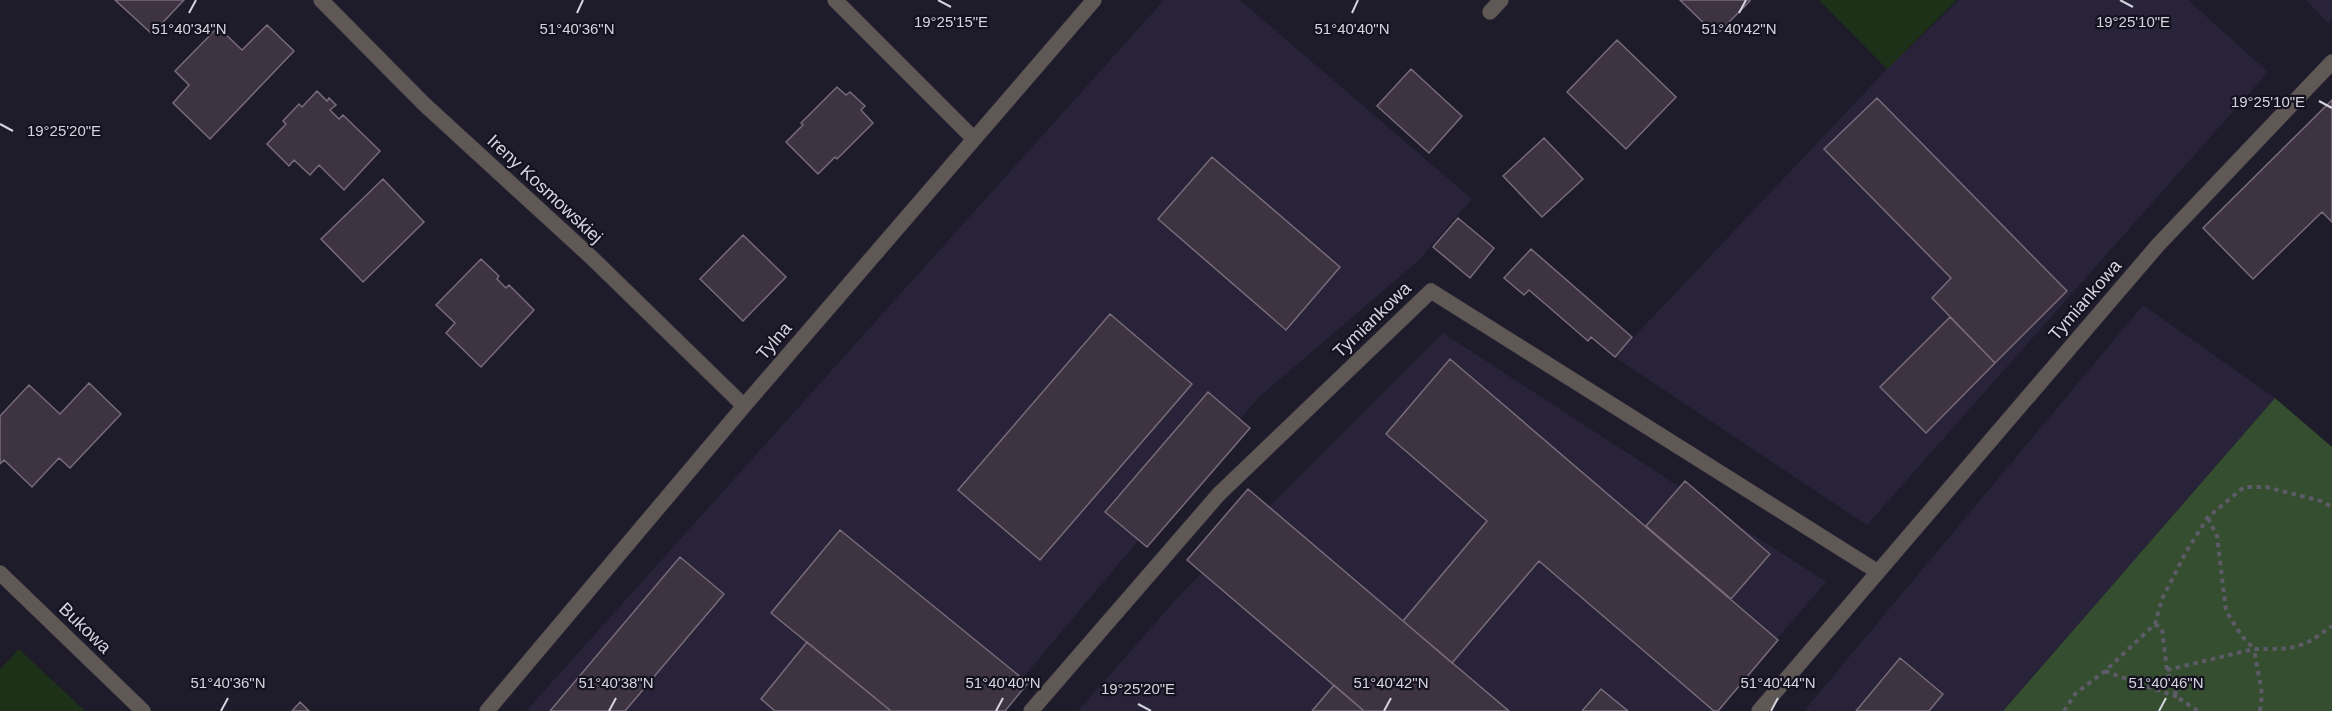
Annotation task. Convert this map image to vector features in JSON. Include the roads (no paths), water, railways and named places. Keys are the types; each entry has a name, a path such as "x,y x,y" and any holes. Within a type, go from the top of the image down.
{"street":[{"name":"Ireny Kosmowskiej","path":"321,0 424,104 591,257 744,406"},
{"path":"835,0 974,139"},
{"name":"Tylna","path":"487,711 744,406 1094,0"},
{"path":"1490,12 1501,0"},
{"name":"Tymiankowa","path":"1759,711 2158,245 2332,62"},
{"name":"Tymiankowa","path":"1031,711 1219,494 1431,291 1878,572"},
{"name":"Bukowa","path":"0,573 143,711"}]}
